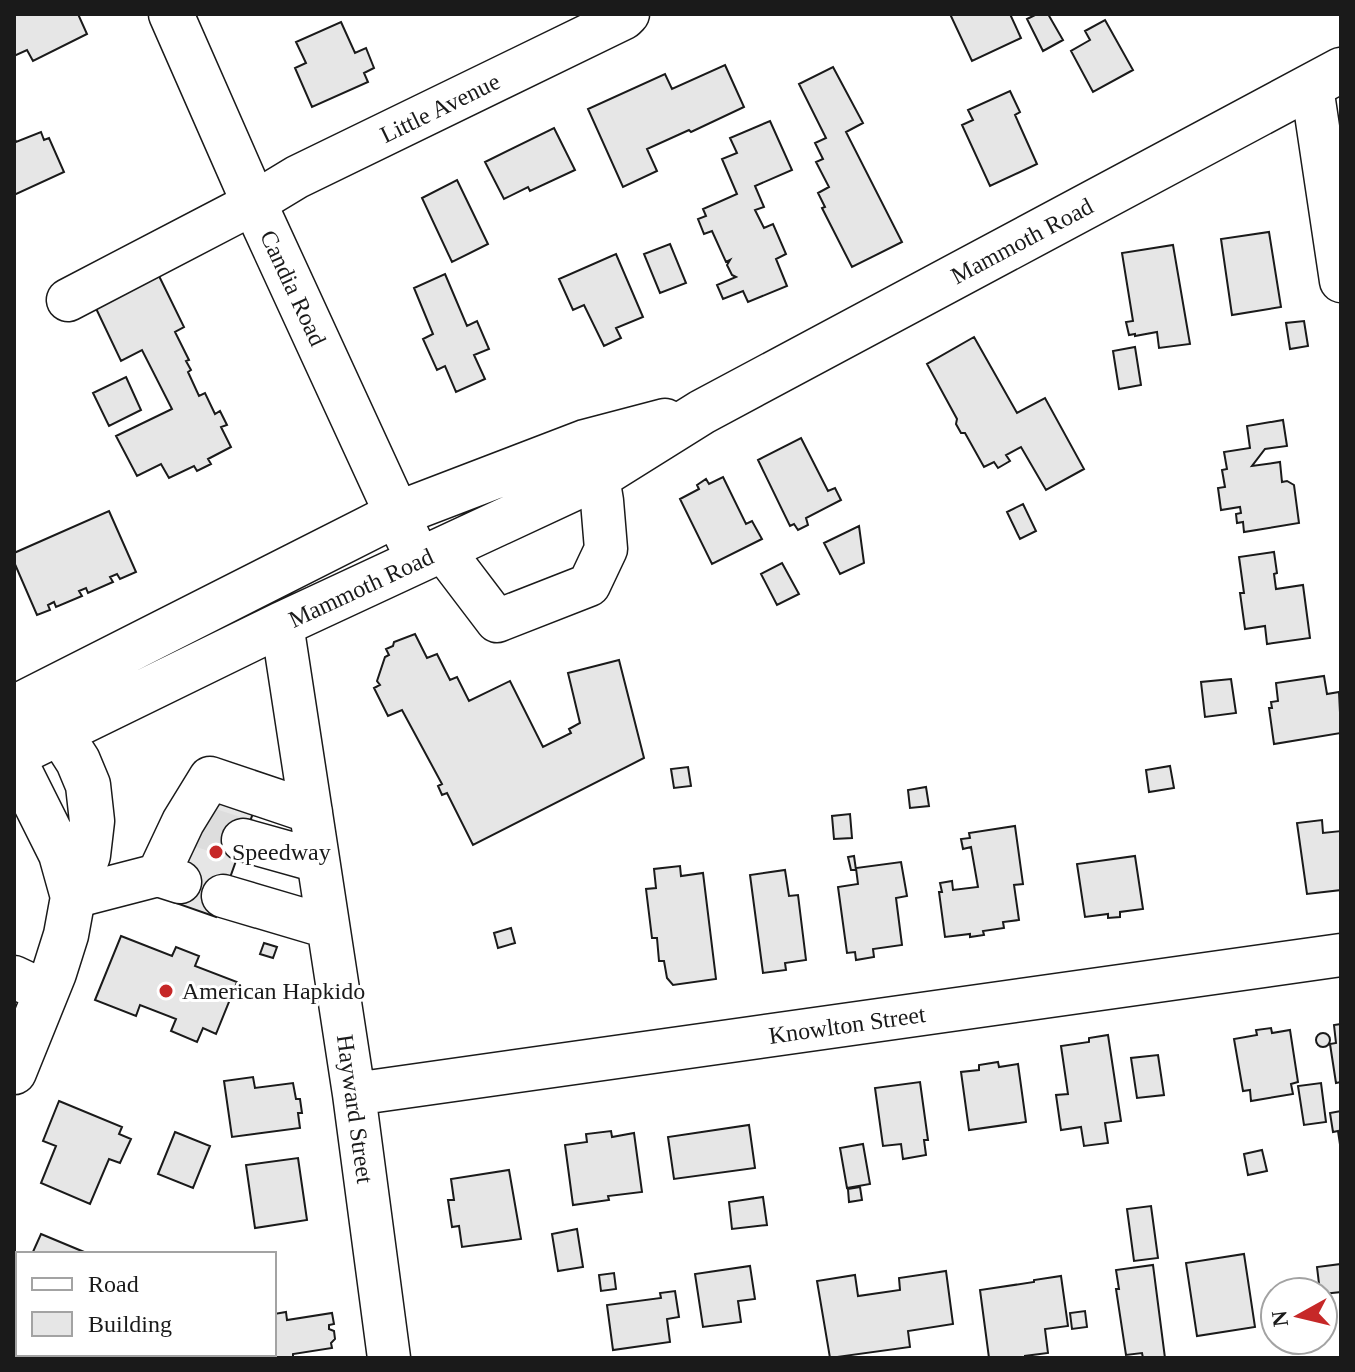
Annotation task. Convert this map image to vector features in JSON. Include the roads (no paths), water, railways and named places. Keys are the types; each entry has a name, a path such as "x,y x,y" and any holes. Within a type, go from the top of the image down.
{"main road":[{"name":"Candia Road","path":"171,14 397,514 431,555"},
{"name":"Mammoth Road","path":"14,758 282,624 598,477 702,412 1326,79"},
{"name":"Mammoth Road","path":"20,699 397,514 585,442 702,412"},
{"path":"14,1072 30,984 66,935 73,897 88,855 92,821 88,785 78,761 60,733 20,699"},
{"path":"14,758 61,854 73,897"}],"street":[{"name":"Little Avenue","path":"68,300 254,203 297,177 628,14"},
{"path":"1326,79 1341,281"},
{"path":"431,555 497,621 589,585 606,549 598,477"},
{"name":"Hayward Street","path":"282,624 354,1094 389,1358"},
{"path":"73,897 169,878 210,778 311,812"},
{"path":"243,840 318,861"},
{"path":"223,896 328,927"},
{"name":"Knowlton Street","path":"354,1094 1341,955"}],"tunnel":[{"path":"200,826 243,840"}],"place":[{"name":"Speedway","path":"216,852"},
{"name":"American Hapkido","path":"166,991"}]}
